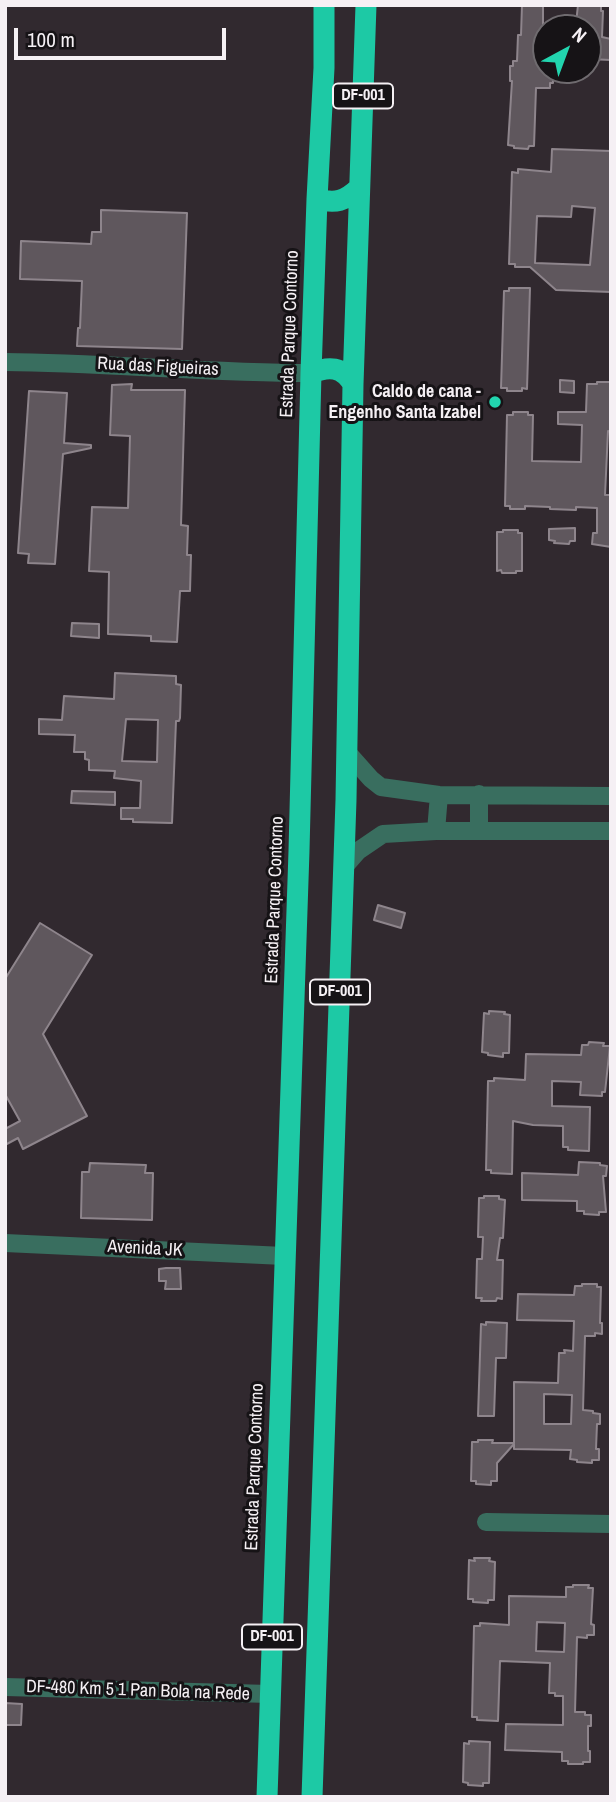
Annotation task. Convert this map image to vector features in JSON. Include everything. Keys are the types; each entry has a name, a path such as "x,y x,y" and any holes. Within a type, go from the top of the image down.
{"highway":[{"name":"Estrada Parque Contorno","path":"267,1797 299,863 324,5"},
{"name":"DF-001","path":"312,1797 344,867 353,384 366,5"},
{"path":"317,199 340,201 359,188"},
{"path":"312,373 335,368 342,371 353,384"}],"street":[{"name":"Rua das Figueiras","path":"5,362 69,362 312,373"},
{"path":"347,752 370,779 381,787 439,795 611,796"},
{"path":"479,831 480,794"},
{"path":"436,831 439,795"},
{"path":"344,867 358,851 383,834 436,831 611,831"},
{"name":"Avenida JK","path":"5,1243 285,1256"},
{"path":"486,1522 611,1524"},
{"name":"DF-480 Km 5 1 Pan Bola na Rede","path":"5,1687 270,1694"}],"building":[{"path":"522,5 543,5 543,14 532,14 532,84 550,84 550,88 536,88 534,146 529,146 528,149 508,145 512,81 510,66 513,66 513,61 517,61 518,35 521,35"},
{"path":"578,5 601,5 603,11 602,37 602,14 577,14"},
{"path":"602,37 611,39 611,60 602,60"},
{"path":"552,149 611,151 611,292 556,290 530,267 515,267 515,264 509,264 512,172 518,173 518,169 551,172","holes":["572,206 595,208 590,265 535,263 537,216 571,217"]},
{"path":"101,210 187,213 182,349 77,346 82,281 20,279 21,241 91,244 92,232 101,232"},
{"path":"509,288 530,288 527,389 522,388 522,391 507,391 507,388 501,388 504,291 509,291"},
{"path":"560,380 574,381 574,393 560,392"},
{"path":"611,382 611,432 608,431 605,495 611,495 611,547 592,544 593,533 597,533 597,508 576,507 576,510 525,506 525,509 510,509 510,506 505,506 507,415 513,415 513,412 528,412 528,415 533,415 532,461 581,462 582,425 558,424 558,412 586,412 587,384"},
{"path":"132,384 131,390 185,390 181,525 188,526 187,555 191,555 190,591 180,591 177,642 151,641 151,636 108,634 109,572 89,571 92,507 128,508 130,436 110,435 112,385"},
{"path":"29,391 67,393 64,443 91,445 91,448 63,454 55,564 28,563 29,554 18,553"},
{"path":"575,528 575,541 570,541 569,544 549,540 549,529"},
{"path":"518,530 518,533 522,533 522,571 497,571 497,532"},
{"path":"72,623 99,624 99,638 71,636"},
{"path":"115,673 176,676 176,684 181,685 180,718 176,721 172,823 121,819 121,808 140,808 141,781 114,778 115,771 89,770 89,760 85,759 85,752 74,752 75,735 39,734 39,719 62,720 64,696 114,699","holes":["126,719 158,720 157,762 122,761"]},
{"path":"72,791 115,792 115,805 71,803"},
{"path":"378,905 405,913 401,928 374,920"},
{"path":"40,923 92,955 43,1034 87,1116 23,1149 18,1138 5,1145 5,1129 20,1121 5,1094 5,979"},
{"path":"489,1011 510,1015 509,1053 503,1053 503,1057 482,1052 484,1013 489,1014"},
{"path":"589,1042 610,1046 605,1092 602,1092 602,1096 580,1095 581,1082 552,1081 552,1106 590,1107 589,1151 568,1150 568,1147 563,1147 563,1126 513,1121 512,1174 491,1173 491,1170 486,1170 488,1081 494,1081 494,1078 525,1080 526,1054 581,1055 582,1045 588,1045"},
{"path":"579,1162 607,1166 606,1176 603,1176 606,1212 599,1212 599,1215 584,1214 584,1211 577,1211 577,1201 522,1200 522,1173 578,1175"},
{"path":"90,1163 146,1165 145,1173 153,1173 152,1220 81,1218 82,1172 89,1172"},
{"path":"499,1196 499,1199 505,1200 503,1238 500,1238 497,1260 503,1260 502,1299 497,1298 496,1301 481,1301 482,1298 476,1298 477,1259 482,1259 483,1237 478,1237 479,1198"},
{"path":"180,1268 181,1289 165,1289 166,1281 159,1281 159,1269"},
{"path":"597,1284 597,1287 601,1287 602,1334 585,1336 583,1410 600,1414 596,1449 599,1449 599,1460 592,1460 592,1463 577,1462 570,1459 571,1450 514,1449 514,1444 497,1463 497,1481 491,1481 491,1485 476,1484 476,1481 471,1481 472,1442 493,1440 492,1443 514,1443 514,1382 558,1383 559,1353 565,1353 564,1350 573,1351 574,1321 517,1320 518,1294 574,1295 575,1286","holes":["544,1394 572,1395 571,1424 544,1424"]},
{"path":"486,1322 507,1323 506,1358 496,1358 494,1416 478,1416 481,1324 486,1325"},
{"path":"474,1558 490,1558 489,1561 495,1562 494,1600 488,1600 488,1603 468,1599 469,1560 475,1561"},
{"path":"589,1585 588,1588 593,1588 591,1624 594,1625 594,1635 587,1635 587,1638 577,1637 575,1712 591,1715 591,1726 588,1726 590,1762 583,1764 568,1764 568,1761 562,1761 562,1752 505,1750 506,1724 563,1725 563,1696 549,1693 550,1663 500,1661 498,1721 477,1720 477,1717 472,1717 474,1626 480,1626 480,1623 509,1625 509,1596 566,1597 566,1587","holes":["537,1622 565,1623 564,1652 536,1651"]},
{"path":"5,1703 22,1704 21,1725 5,1725"},
{"path":"469,1741 490,1742 489,1783 483,1783 483,1786 463,1782 464,1743 469,1744"}],"place":[{"name":"Caldo de cana - Engenho Santa Izabel","path":"495,402"}]}
